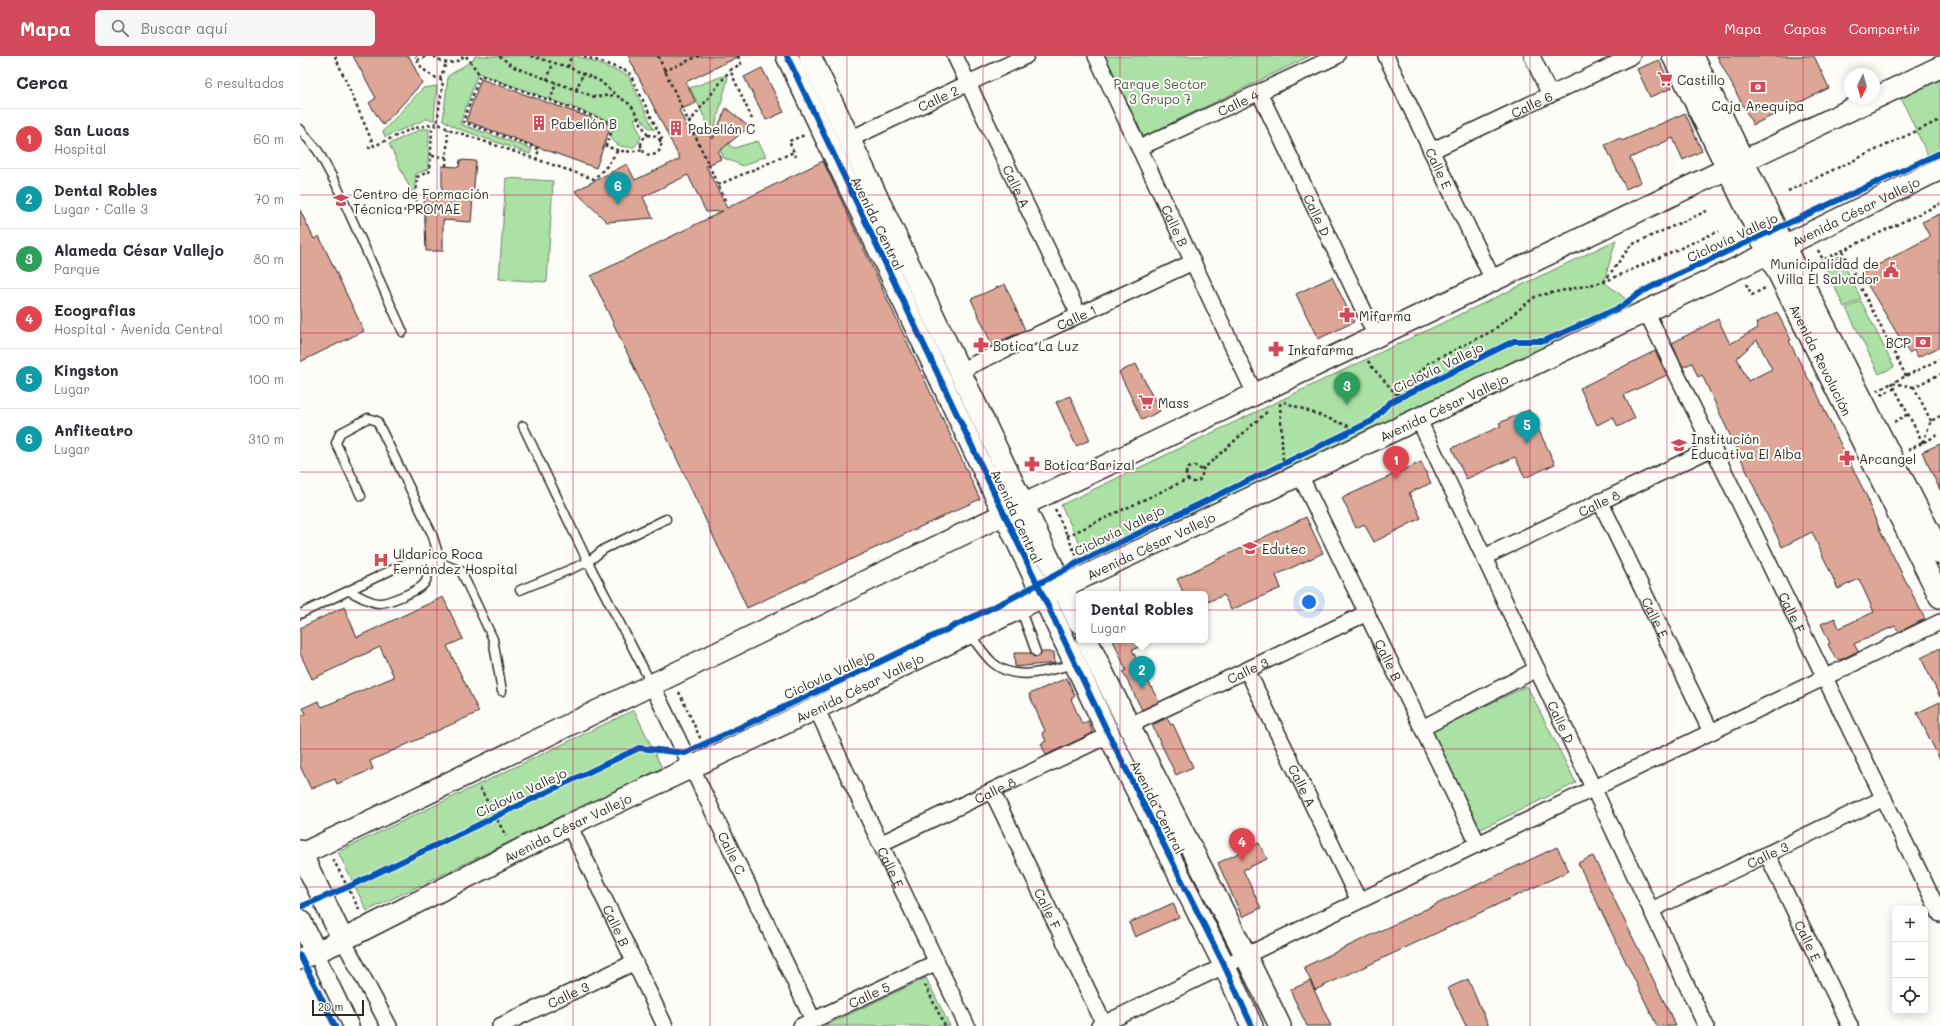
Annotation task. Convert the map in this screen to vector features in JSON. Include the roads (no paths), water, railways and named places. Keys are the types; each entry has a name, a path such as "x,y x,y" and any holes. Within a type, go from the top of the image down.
{"main road":[{"name":"Avenida Central","path":"787,56 1109,735 1224,965 1252,1026"},
{"name":"Avenida Central","path":"810,56 1076,616"},
{"name":"Avenida Revolución","path":"1673,56 1735,165 1790,276 1940,553"},
{"name":"Avenida Revolución","path":"1693,56 1735,165"},
{"path":"343,940 301,853 325,844 1023,505 1940,67"},
{"name":"Avenida César Vallejo","path":"308,956 369,927 569,825 688,760 816,708 1020,608 1043,596 1059,580 1291,466 1418,418 1738,268 1940,169"},
{"name":"Avenida Revolución","path":"1790,276 1940,597"},
{"name":"Avenida Central","path":"1088,643 1128,726 1246,955 1280,1026"},
{"path":"300,920 308,956"}],"street":[{"name":"Calle A","path":"956,56 1079,315"},
{"name":"Calle 2","path":"850,139 1026,56"},
{"name":"Calle B","path":"1096,56 1256,394"},
{"name":"Calle 4","path":"1139,148 1337,56"},
{"name":"Calle E","path":"1386,56 1492,280"},
{"path":"1532,56 1550,95"},
{"name":"Calle 6","path":"1431,151 1632,56"},
{"name":"Calle D","path":"1259,92 1367,340"},
{"name":"Calle 1","path":"959,371 1193,262"},
{"name":"Calle F","path":"1646,311 1939,911"},
{"name":"Calle D","path":"1418,418 1706,1026"},
{"name":"Calle 8","path":"1484,557 1713,448"},
{"name":"Calle B","path":"1291,466 1366,613 1478,844"},
{"name":"Calle E","path":"1600,501 1711,732"},
{"name":"Calle 3","path":"1128,726 1366,613"},
{"path":"1103,1025 1224,965 1940,622"},
{"path":"1422,728 1537,669"},
{"name":"Calle A","path":"1247,670 1359,901"},
{"name":"Calle C","path":"652,685 688,760 807,1023"},
{"name":"Calle E","path":"816,708 967,1026"},
{"name":"Calle 8","path":"880,844 1109,735"},
{"name":"Calle F","path":"992,791 1103,1025"},
{"name":"Calle 3","path":"1651,910 1884,798"},
{"name":"Calle B","path":"569,825 665,1026"},
{"name":"Calle E","path":"1768,854 1850,1026"},
{"path":"343,940 389,1026"},
{"path":"308,956 351,1026"},
{"name":"Calle 3","path":"500,1026 524,1021 635,962"},
{"name":"Calle 5","path":"807,1023 937,962"}],"lane":[{"path":"300,129 318,151 336,184 403,332"},
{"path":"361,496 336,443 340,433 368,418 377,421 432,534 441,562"},
{"path":"523,426 588,562 652,685"},
{"path":"520,590 588,562 604,549 666,519"},
{"path":"349,591 378,603 416,590 424,584 427,577 428,560"},
{"path":"300,614 408,562 428,560 441,562 461,571 493,640 502,691"},
{"path":"1020,608 1036,652"},
{"path":"969,633 994,663 1008,671 1020,674 1032,674 1042,669 1075,664"}],"place":[{"name":"Castillo","path":"1665,79"},
{"name":"Caja Arequipa","path":"1758,87"},
{"name":"Pabellón B","path":"539,123"},
{"name":"Pabellón C","path":"676,128"},
{"name":"Centro de Formación Técnica PROMAE","path":"341,200"},
{"name":"Anfiteatro","path":"618,205"},
{"name":"Municipalidad de Villa El Salvador","path":"1891,270"},
{"name":"Mifarma","path":"1347,315"},
{"name":"BCP","path":"1923,342"},
{"name":"Botica La Luz","path":"981,345"},
{"name":"Inkafarma","path":"1276,349"},
{"name":"Mass","path":"1146,402"},
{"name":"Alameda César Vallejo","path":"1347,405"},
{"name":"Kingston","path":"1527,444"},
{"name":"Institución Educativa El Alba","path":"1679,445"},
{"name":"Arcangel","path":"1847,458"},
{"name":"Botica Barizal","path":"1032,464"},
{"name":"San Lucas","path":"1396,479"},
{"name":"Edutec","path":"1250,548"},
{"name":"Uldarico Roca Fernández Hospital","path":"381,560"},
{"name":"Dental Robles","path":"1142,689"},
{"name":"Ecografias","path":"1242,861"}],"park label":[{"name":"Parque Sector 3 Grupo 7","path":"1160,90"}]}
